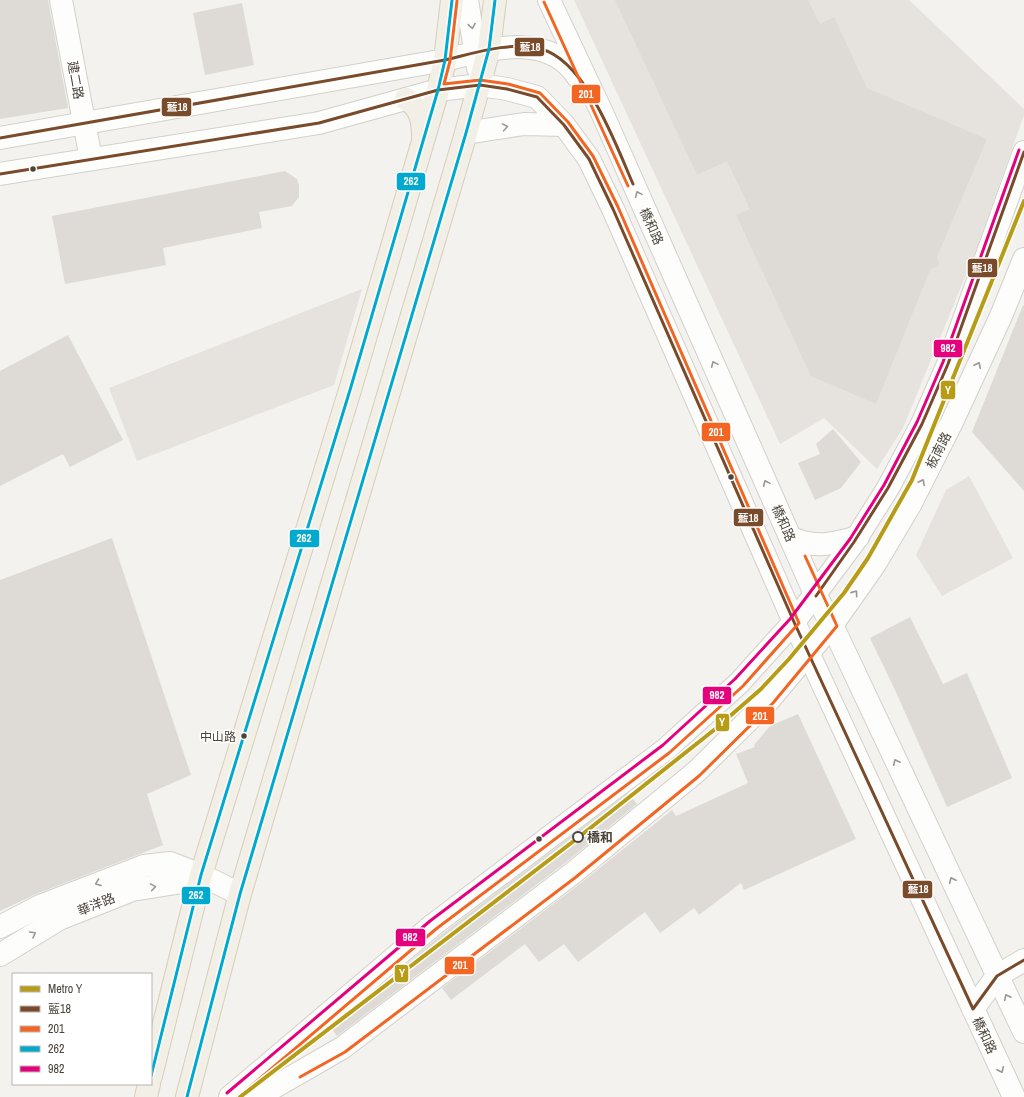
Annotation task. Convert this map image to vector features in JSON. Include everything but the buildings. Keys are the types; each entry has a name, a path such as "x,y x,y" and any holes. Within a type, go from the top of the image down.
{"main road":[{"path":"152,1072 201,875 290,587 438,90 445,60 452,0"},
{"path":"191,1092 240,894 480,85 482,51 495,0"},
{"path":"406,99 418,107 422,118 422,145"},
{"path":"146,1097 149,1085"}],"street":[{"name":"建二路","path":"61,0 91,159"},
{"path":"467,0 482,51"},
{"name":"橋和路","path":"549,0 604,117 816,596 832,625 1024,1032"},
{"name":"橋和路","path":"0,138 445,60 482,51 540,49 555,54 575,72 604,117"},
{"name":"橋和路","path":"0,174 319,123 438,90 480,85 537,97 564,125 589,159 613,209 794,622 810,653 1014,1097"},
{"path":"466,133 524,124 564,125"},
{"name":"板南路","path":"230,1097 433,925 666,749 739,683 816,596 858,537 898,469 922,424 939,384 1024,152"},
{"name":"板南路","path":"257,1097 342,1048 573,872 696,772 769,700 832,625 875,564 910,505 955,415 1001,316 1024,259"},
{"path":"790,537 813,545 839,543 858,537"},
{"name":"華洋路","path":"0,927 40,906 144,866 170,863 201,875 240,894"},
{"name":"華洋路","path":"0,955 59,919 103,901 132,890 176,883 201,875"},
{"path":"973,1009 997,976 1024,960"}],"shaded area":[{"path":"574,0 909,0 1024,109 1024,115 975,253 903,428 877,469 824,418 780,444"},
{"path":"362,289 334,385 137,461 109,388"},
{"path":"969,476 1013,558 942,596 916,555 946,490"}],"metro line":[{"name":"Y","path":"240,1097 579,837 714,730 761,689 789,659 844,593 868,558 912,480 1024,201"}],"transit line":[{"name":"262","path":"152,1072 201,875 350,390 438,90 445,60 452,0"},
{"name":"262","path":"187,1097 240,894 466,133 489,49 495,0"},
{"name":"201","path":"238,1097 436,929 669,753 743,686 799,623 618,207 593,156 568,122 540,93 508,84 480,80 444,84 450,61 457,1"},
{"name":"201","path":"544,2 628,186"},
{"name":"藍18","path":"0,138 445,60 480,51 517,46 541,49 557,57 572,70 598,106 633,184"},
{"name":"藍18","path":"0,174 319,123 438,90 480,85 507,89 537,97 564,125 589,159 613,209 794,622 973,1009 997,976 1024,960"},
{"name":"982","path":"227,1093 430,921 663,745 735,679 790,619 850,539 884,485 917,422 943,362 1019,150"},
{"name":"藍18","path":"816,596 854,542 888,488 922,424 948,364 1024,152"},
{"name":"201","path":"300,1077 345,1052 576,877 699,776 773,703 837,626 805,556"}],"place":[{"name":"中山路","path":"244,736"},
{"name":"橋和","path":"578,837"}]}
